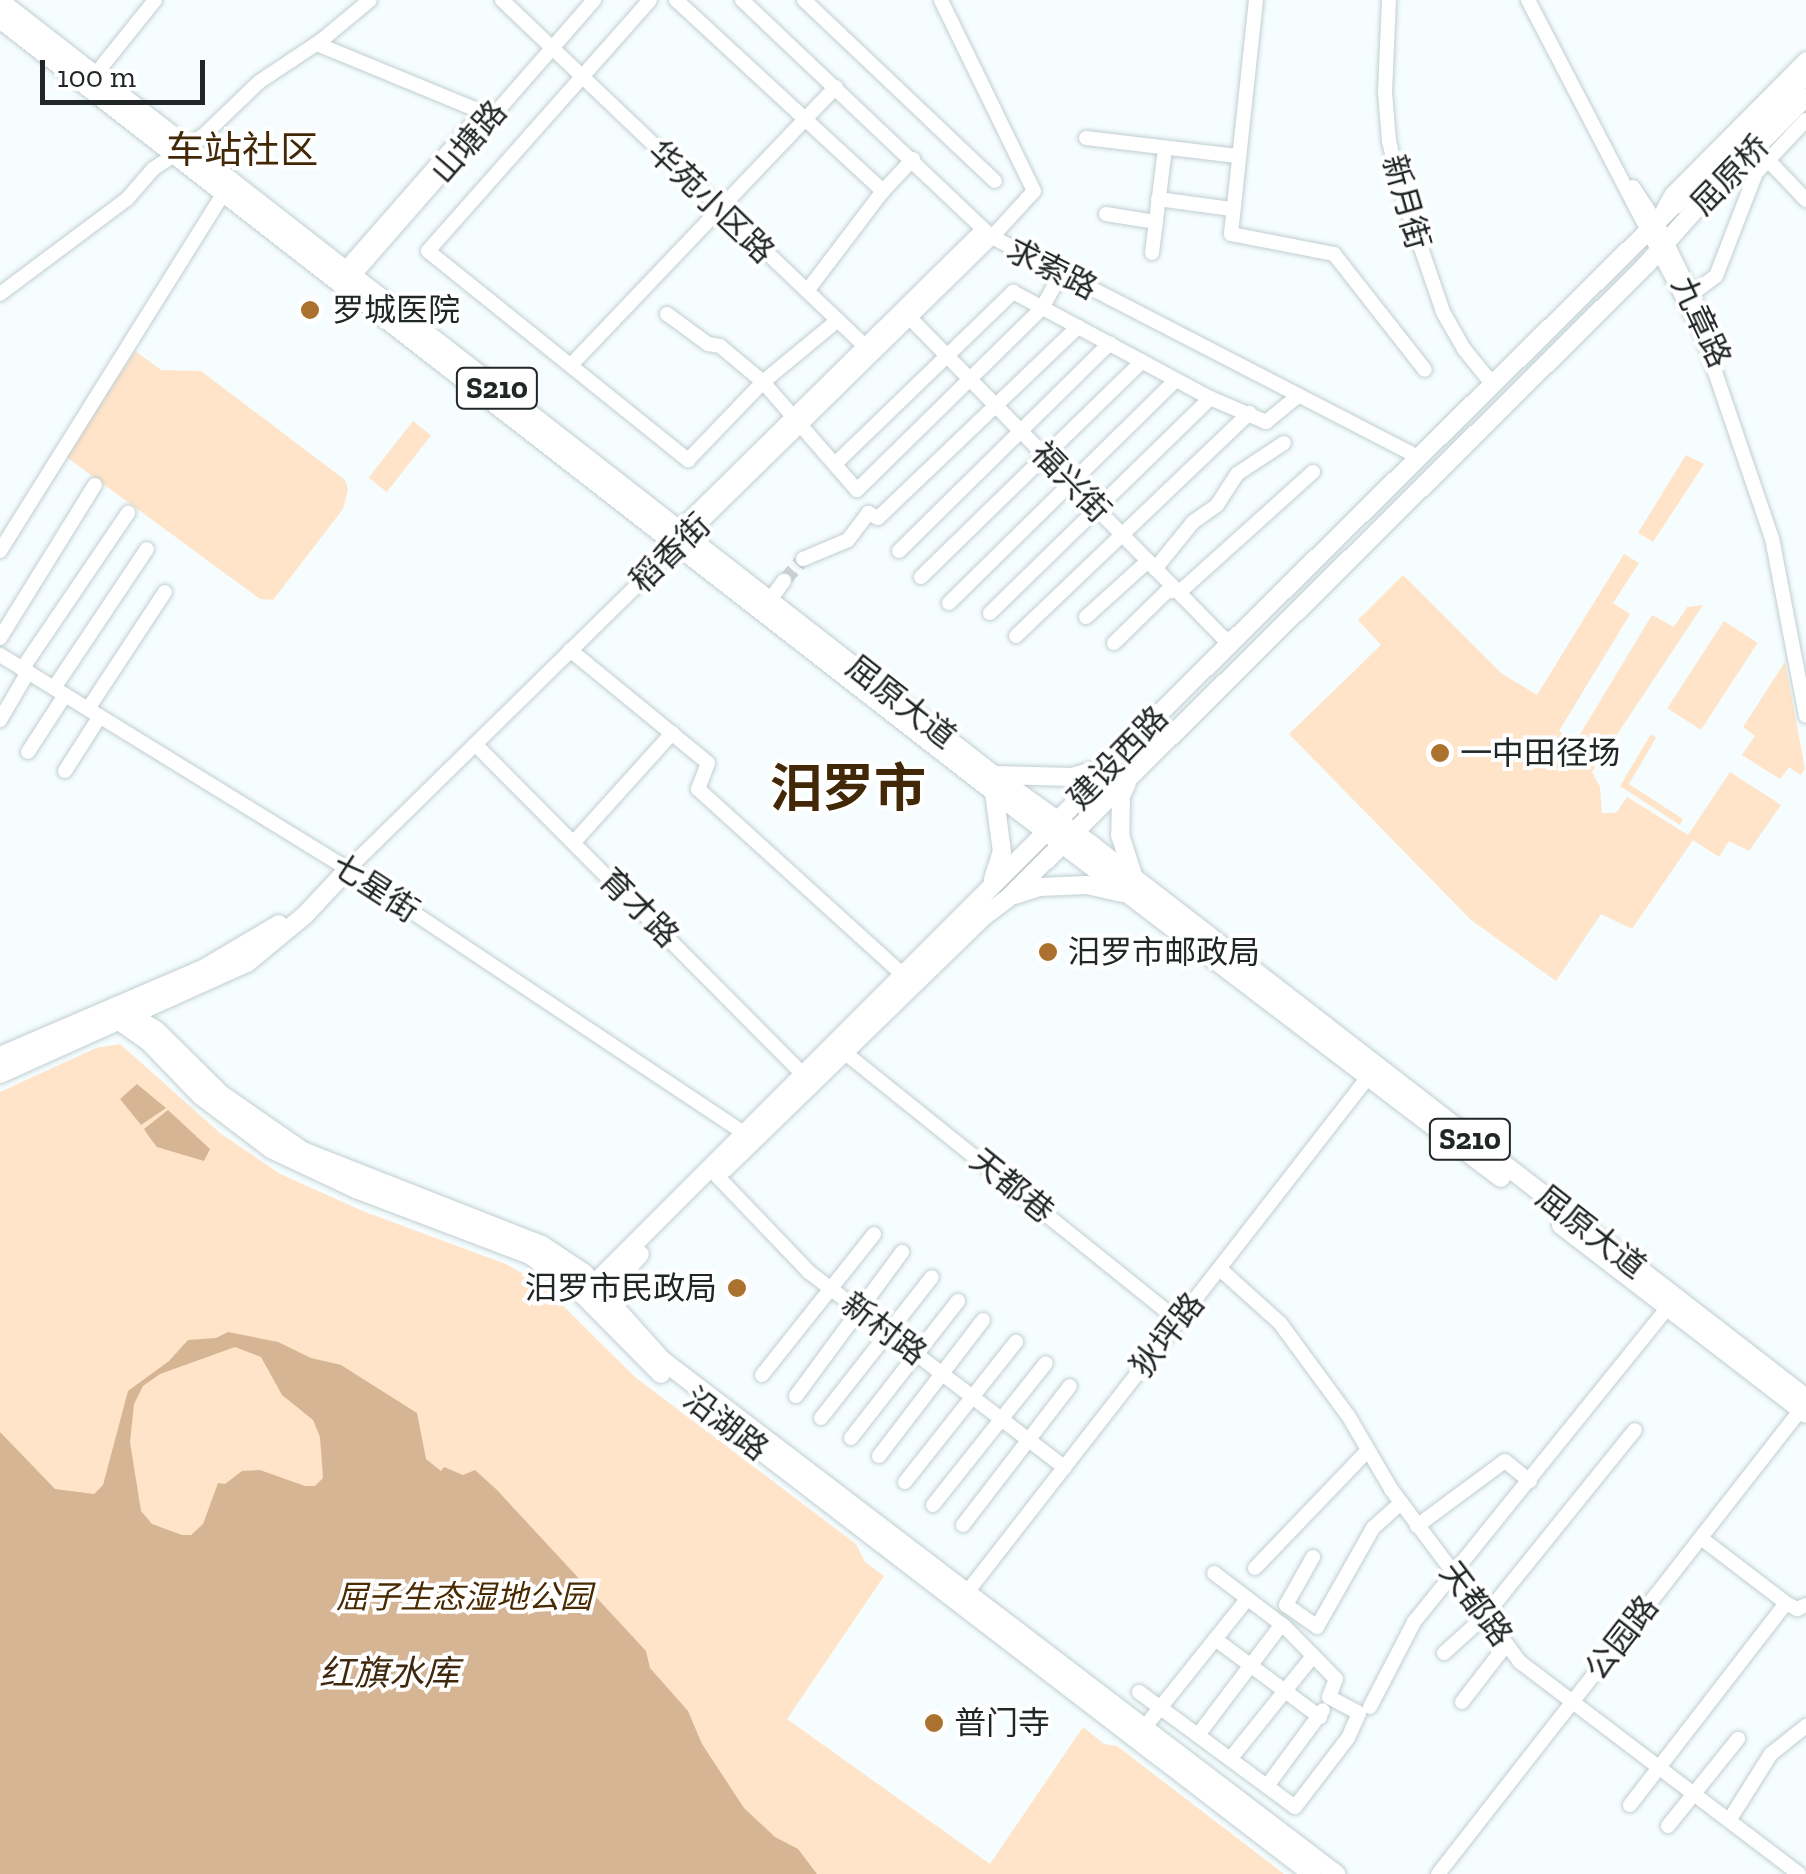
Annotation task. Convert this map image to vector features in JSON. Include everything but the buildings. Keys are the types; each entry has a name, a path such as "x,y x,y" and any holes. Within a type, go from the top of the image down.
{"main road":[{"name":"屈原大道","path":"0,1 95,75 181,150"},
{"name":"屈原大道","path":"0,19 228,186 994,784 1136,888 1805,1406"},
{"name":"屈原桥","path":"1661,250 1695,198 1806,75"},
{"name":"屈原桥","path":"1653,229 1695,198 1806,98"},
{"name":"建设西路","path":"594,1294 743,1132 1052,826 1104,768 1653,229"},
{"name":"建设西路","path":"594,1294 982,916 1008,898 1661,250"},
{"name":"屈原大道","path":"678,538 770,600 994,784"},
{"path":"992,884 1002,852 994,784 1072,776 1104,768"},
{"path":"1008,898 1039,887 1136,888 1122,851 1120,827 1122,796 1132,773"},
{"path":"0,1056 173,998 247,963 304,914 344,867"},
{"path":"0,1074 124,1014 283,922 344,867"},
{"path":"156,1030 160,1015 173,998"},
{"name":"沿湖路","path":"124,1014 156,1030 222,1095 303,1151 536,1250 594,1294 662,1360 1312,1874"},
{"name":"沿湖路","path":"124,1014 169,1066 222,1114 271,1149 356,1189 536,1250"},
{"name":"屈原大道","path":"1373,1071 1667,1308 1805,1406"},
{"name":"沿湖路","path":"962,1598 1144,1728 1336,1874"}],"street":[{"path":"95,75 155,0"},
{"path":"0,294 127,199 153,168 181,150 258,82 317,44 370,0"},
{"name":"华苑小区路","path":"502,0 868,349"},
{"name":"山塘路","path":"345,277 549,44 582,0"},
{"name":"山塘路","path":"549,44 594,0"},
{"path":"650,0 428,251 688,460 763,382 838,320"},
{"path":"676,0 882,191"},
{"path":"804,0 995,181"},
{"path":"868,349 1034,191 941,0"},
{"path":"1256,0 1229,228 1237,238 1334,254 1425,370"},
{"name":"新月街","path":"1389,0 1385,92 1388,141 1398,184 1443,312 1464,349 1496,381"},
{"name":"九章路","path":"1528,0 1653,229"},
{"name":"九章路","path":"1536,0 1661,250 1710,329 1781,536 1806,667"},
{"name":"求索路","path":"752,3 988,233 1418,458"},
{"path":"317,44 487,115"},
{"path":"1653,229 1672,194 1806,58"},
{"path":"570,366 836,87"},
{"path":"1806,120 1767,159 1746,190 1716,276 1687,297 1772,538 1806,716"},
{"path":"1086,138 1237,156"},
{"path":"1152,253 1165,149"},
{"path":"806,291 882,191 913,159"},
{"path":"1767,159 1806,200"},
{"path":"0,551 228,186"},
{"path":"1158,200 1231,208"},
{"path":"1106,214 1156,222"},
{"name":"稻香街","path":"344,867 475,744 868,349 910,318 988,233"},
{"path":"667,314 708,344 720,346 763,382 857,490 1042,308 1062,274"},
{"path":"835,464 1013,292 1210,398 1266,422 1298,396"},
{"name":"福兴街","path":"910,318 1222,637 1234,641"},
{"path":"803,559 848,540 868,513 878,518 1078,327"},
{"path":"899,550 1110,343"},
{"path":"921,576 1142,361"},
{"path":"949,603 1176,380"},
{"path":"990,613 1210,398"},
{"path":"1016,636 1249,414"},
{"path":"1086,617 1151,565 1193,522 1216,505 1236,474 1284,443"},
{"path":"1114,643 1166,592 1177,591 1313,472"},
{"path":"0,638 95,485"},
{"path":"0,720 25,670 128,512"},
{"path":"344,867 678,538"},
{"path":"28,752 147,549"},
{"path":"770,600 784,582"},
{"path":"66,771 94,713 164,592"},
{"path":"570,650 708,763 698,789 904,975"},
{"name":"七星街","path":"0,655 344,867 743,1132"},
{"path":"574,842 672,733"},
{"name":"育才路","path":"475,744 802,1073"},
{"name":"天都巷","path":"844,1052 1179,1321"},
{"name":"狄坪路","path":"962,1598 1373,1071"},
{"name":"新村路","path":"716,1176 830,1288 1065,1468"},
{"path":"762,1376 874,1234"},
{"path":"796,1396 902,1252"},
{"name":"天都路","path":"1220,1270 1280,1322 1401,1503 1520,1662 1799,1874"},
{"path":"821,1418 932,1278"},
{"path":"851,1438 958,1301"},
{"path":"1370,1707 1414,1622 1455,1576 1667,1308"},
{"path":"879,1456 983,1320"},
{"path":"905,1482 1016,1342"},
{"path":"932,1505 1046,1363"},
{"path":"963,1525 1070,1386"},
{"name":"公园路","path":"1438,1874 1805,1406"},
{"path":"1444,1653 1484,1617 1634,1430"},
{"path":"1256,1568 1368,1450"},
{"path":"1418,1526 1505,1461 1530,1481"},
{"path":"1313,1557 1286,1605 1317,1627 1373,1528 1401,1503"},
{"path":"1701,1538 1786,1602 1797,1609 1806,1605"},
{"path":"1214,1573 1282,1624 1336,1679 1320,1717 1267,1786"},
{"path":"1144,1728 1248,1598"},
{"path":"1630,1805 1786,1602"},
{"path":"1198,1735 1282,1624"},
{"path":"1215,1639 1320,1717"},
{"path":"1462,1702 1506,1645"},
{"path":"1230,1758 1313,1656"},
{"path":"1139,1692 1295,1807 1348,1738 1359,1713 1329,1697"},
{"path":"1730,1819 1771,1754 1806,1726"},
{"path":"1668,1826 1738,1739"}],"green space":[{"path":"135,351 161,370 201,371 345,480 348,489 343,509 273,600 260,599 65,456"},
{"path":"413,421 431,435 387,492 369,478"},
{"path":"1686,455 1704,464 1653,542 1638,533"},
{"path":"1624,554 1639,563 1613,603 1630,614 1559,731 1576,741 1652,615 1674,627 1687,607 1703,605 1592,772 1600,787 1602,813 1616,813 1627,797 1688,835 1730,772 1781,805 1749,851 1729,841 1719,857 1693,840 1632,929 1601,914 1556,981 1471,920 1289,734 1381,645 1358,620 1403,575 1501,673 1537,695"},
{"path":"1724,621 1758,643 1701,730 1667,708"},
{"path":"1785,662 1805,769 1801,775 1789,767 1780,779 1742,755 1755,736 1743,727"},
{"path":"1651,734 1656,738 1629,784 1683,819 1680,825 1620,786"},
{"name":"屈子生态湿地公园","path":"120,1044 220,1133 280,1174 365,1212 506,1264 542,1285 635,1377 856,1544 865,1562 884,1576 787,1719 990,1864 1083,1727 1104,1744 1117,1746 1284,1874 0,1874 0,1092 96,1048"}],"water":[{"path":"137,1084 166,1108 141,1125 120,1099"},
{"path":"168,1110 210,1149 204,1161 157,1147 150,1138 144,1129"},
{"name":"红旗水库","path":"228,1332 278,1342 311,1358 341,1365 417,1413 426,1459 441,1471 444,1467 463,1475 475,1470 496,1489 646,1651 650,1668 688,1711 702,1744 744,1808 775,1837 798,1849 817,1874 0,1874 0,1432 55,1489 94,1494 103,1485 128,1391 169,1361 188,1340 216,1338","holes":["235,1347 261,1357 282,1395 313,1420 320,1437 323,1478 315,1486 305,1486 260,1470 242,1471 225,1484 218,1483 203,1524 191,1535 152,1524 141,1511 130,1442 134,1404 143,1386 160,1374"]}],"tunnel":[{"path":"784,581 803,559"}],"place":[{"name":"罗城医院","path":"310,310"},
{"name":"一中田径场","path":"1440,753"},
{"name":"汨罗市邮政局","path":"1048,952"},
{"name":"汨罗市民政局","path":"737,1288"},
{"name":"普门寺","path":"934,1723"}],"district":[{"name":"车站社区","path":"242,151"},
{"name":"汨罗市","path":"848,789"}]}
